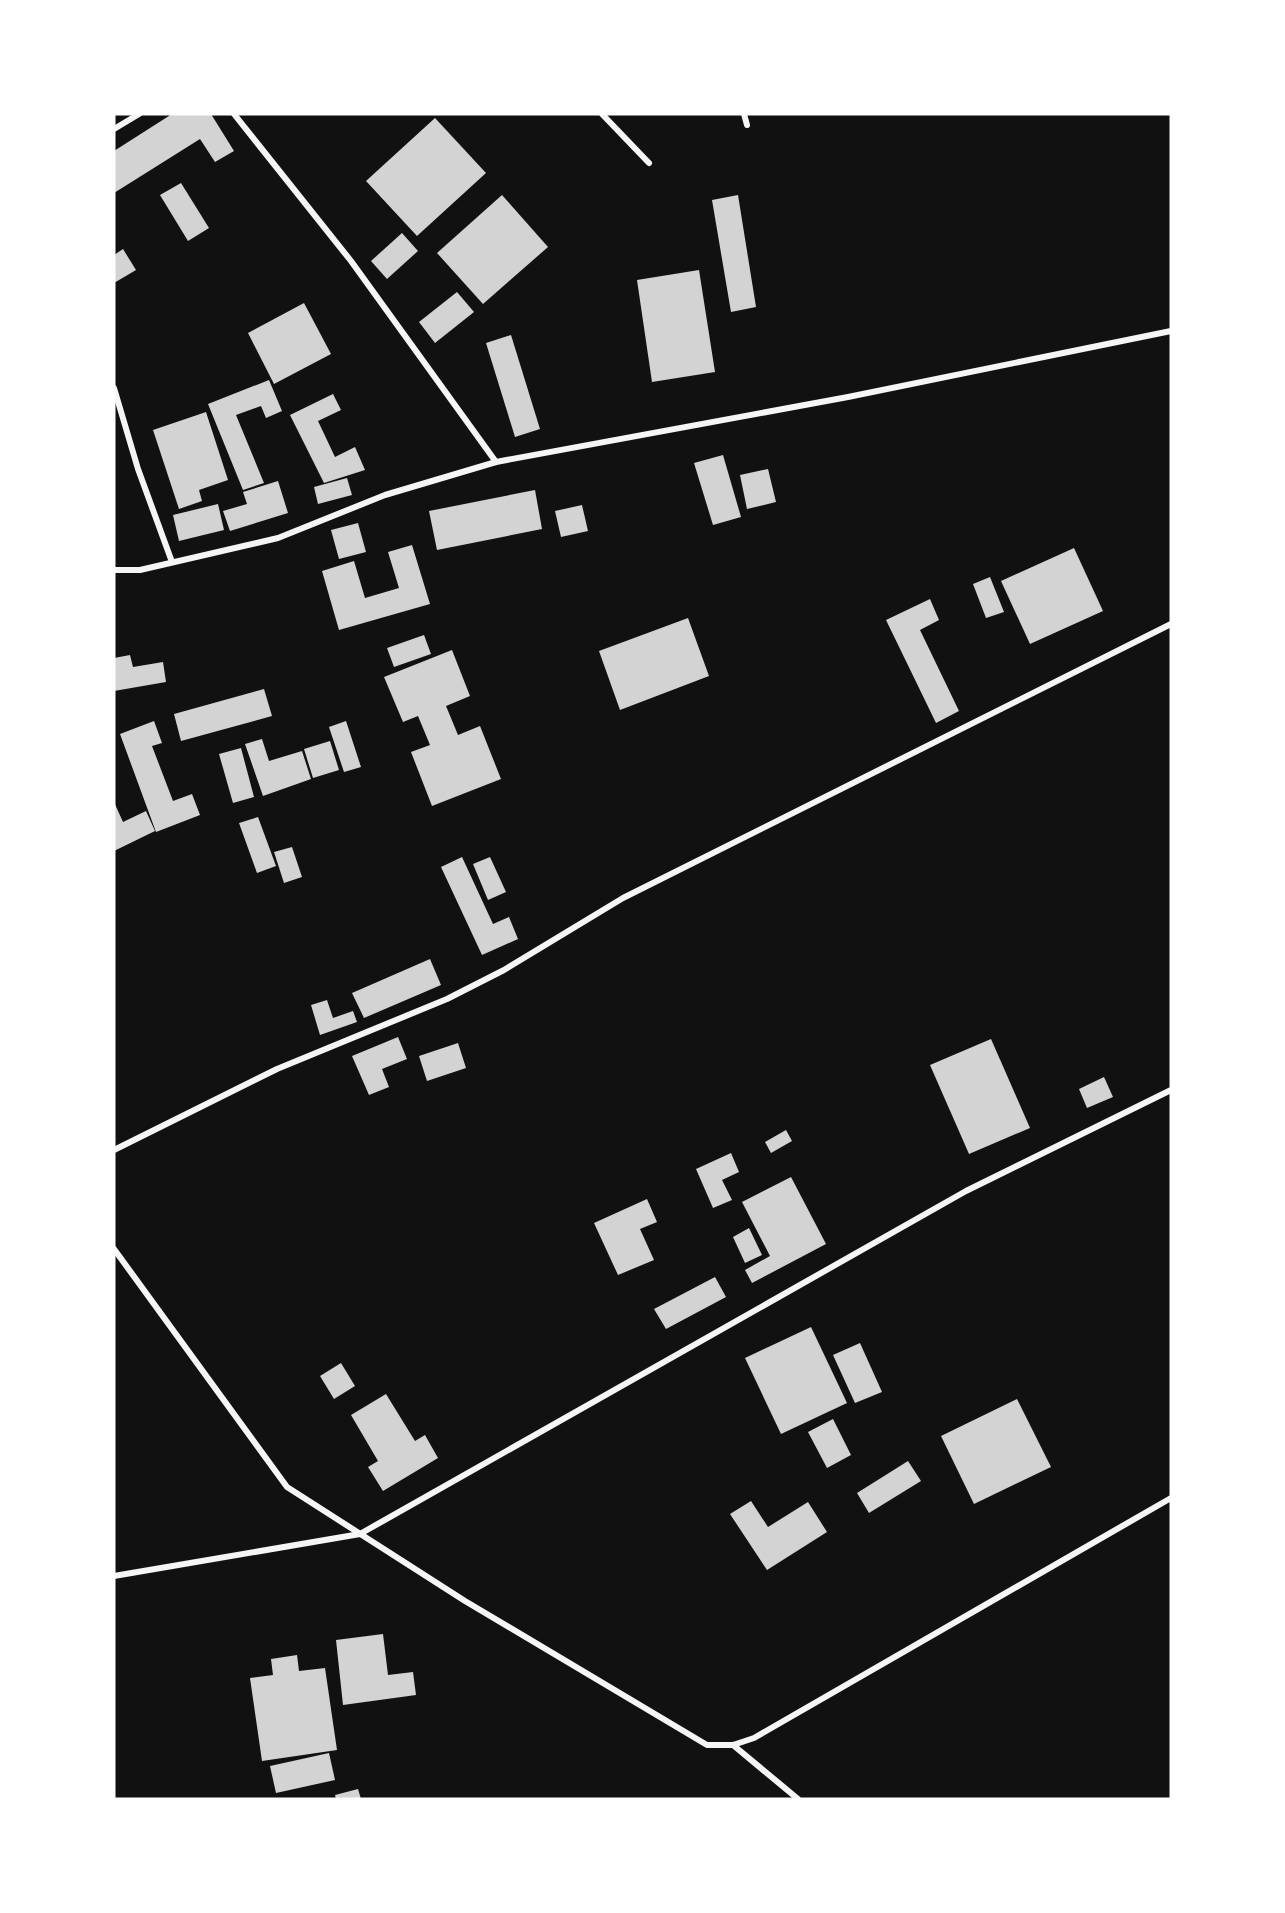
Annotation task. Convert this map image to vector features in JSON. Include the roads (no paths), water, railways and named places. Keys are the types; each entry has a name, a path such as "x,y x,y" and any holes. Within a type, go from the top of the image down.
{"street":[{"path":"114,129 139,114"},
{"path":"234,114 351,261 496,462"},
{"path":"602,114 650,163"},
{"path":"744,114 747,125"},
{"path":"114,570 140,570 278,538 385,495 496,462 848,397 1171,331"},
{"path":"114,388 138,469 172,562"},
{"path":"114,1150 277,1069 447,999 504,970 623,898 1171,624"},
{"path":"114,1576 360,1534 966,1191 1171,1090"},
{"path":"114,1249 287,1487 465,1601 707,1745 734,1745 754,1738 1171,1498"},
{"path":"734,1745 798,1799"}]}
